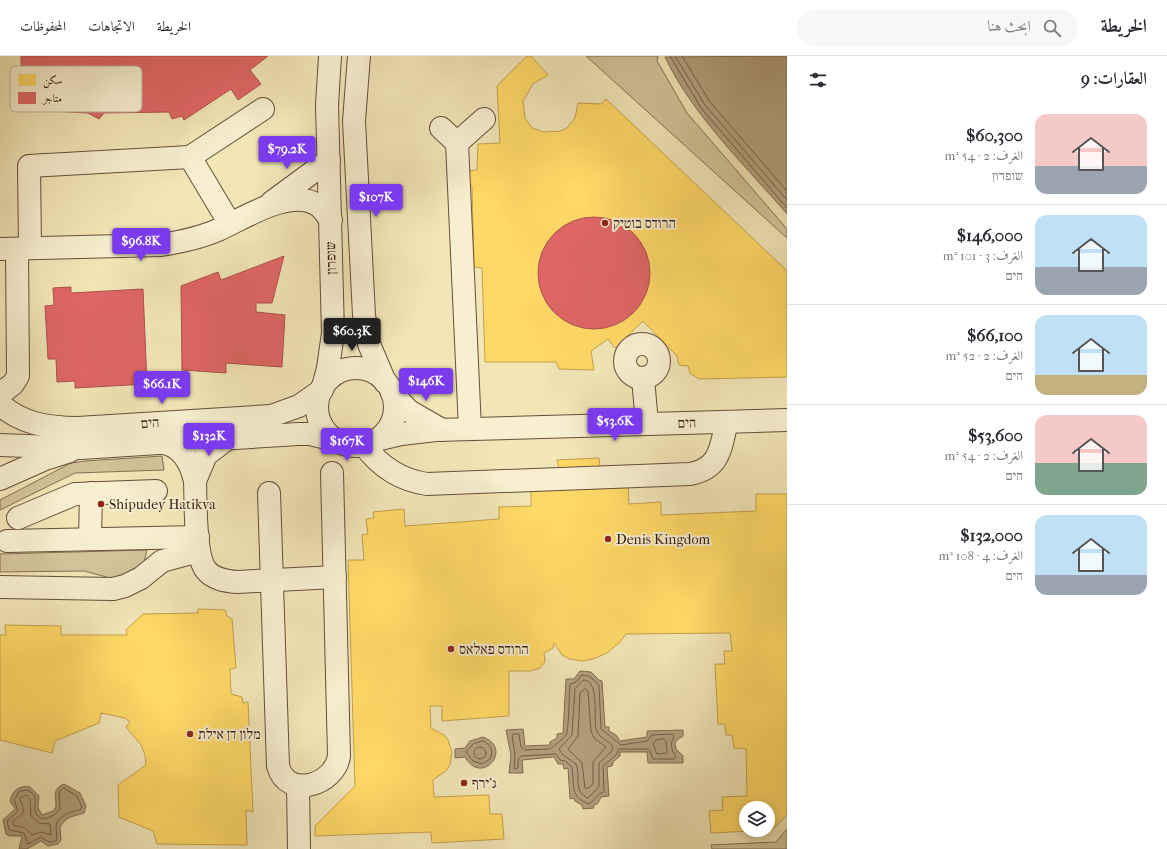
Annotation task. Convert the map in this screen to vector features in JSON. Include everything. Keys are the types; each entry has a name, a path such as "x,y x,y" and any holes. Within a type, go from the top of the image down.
{"street":[{"name":"שופרון","path":"322,389 328,368 333,333 328,98 330,56"},
{"path":"359,56 354,121 364,315 369,344 388,388 394,405 394,417 385,432 370,442 352,446 335,440 323,428 318,416 317,404 322,389 336,374 354,369 371,372 388,388 409,412 443,430"},
{"path":"0,394 13,384 18,376 16,249 29,166 190,158 263,109"},
{"path":"457,143 484,119"},
{"path":"441,128 457,143 470,429"},
{"path":"190,158 230,224"},
{"path":"266,207 329,160"},
{"path":"16,249 166,244 195,238 266,207 292,200 305,200 318,206 331,220"},
{"path":"643,378 647,424"},
{"name":"הים","path":"0,404 16,416 33,423 54,427 78,428 271,416 299,406 322,389"},
{"name":"הים","path":"370,442 401,434 443,430 787,420"},
{"path":"370,442 373,457 388,471 405,479 427,484 690,474 705,470 715,461 721,449 727,422"},
{"name":"הים","path":"0,445 85,447 302,434 335,440"},
{"path":"195,481 206,455 227,438"},
{"path":"163,443 170,444 185,457 195,481 198,544 205,569 217,578 236,582 335,577"},
{"name":"הים","path":"0,480 44,459 85,447"},
{"path":"269,493 278,766 286,781 298,786 309,785 324,780 331,774 338,762 332,473"},
{"path":"18,518 75,494 156,492"},
{"path":"90,539 91,493"},
{"path":"8,541 90,539 198,544"},
{"path":"0,587 113,589 125,586 141,578 162,561 198,544"},
{"path":"298,786 299,849"}],"shaded area":[{"path":"586,56 658,56 657,61 687,113 787,229 787,238"},
{"path":"162,456 164,470 75,473 0,510 0,500 71,463"},
{"path":"147,550 143,566 114,579 84,571 0,572 0,554"},
{"path":"787,829 787,849 712,849 711,845 776,842"}],"water":[{"path":"787,56 787,214 705,120 690,100 665,57"},
{"path":"580,671 591,672 602,681 605,727 609,727 609,731 616,735 620,741 647,737 647,731 683,730 683,736 675,743 676,749 683,756 683,763 648,763 647,752 620,752 620,756 613,762 612,766 607,767 609,796 601,797 598,803 593,806 594,808 583,809 582,805 575,801 574,798 570,799 568,768 564,769 563,764 558,764 554,757 522,760 523,773 509,773 511,755 506,730 523,729 525,746 550,745 550,742 557,738 557,734 563,733 566,679 574,679"},
{"path":"483,737 492,742 496,749 492,762 486,767 479,768 472,765 465,757 455,758 455,749 465,748 470,741"},
{"path":"64,784 80,793 86,806 84,813 71,817 63,823 60,827 61,840 58,844 48,846 41,841 27,849 19,849 22,836 10,836 6,834 3,820 15,809 10,801 15,791 23,787 30,787 39,796 38,808 42,815 53,811 56,807 56,791"}],"building: سكن":[{"name":"הרודס בוטיק","path":"527,56 531,56 548,75 533,84 523,101 525,118 532,128 544,132 561,131 567,128 575,118 578,103 601,104 606,99 784,268 787,272 787,377 699,379 690,373 688,366 679,365 677,356 643,321 615,348 608,339 591,351 594,370 559,369 556,362 485,362 482,268 474,267 472,186 466,186 465,171 477,170 478,144 500,143 497,86"},
{"name":"הרודס פאלאס","path":"599,458 600,467 627,465 629,504 661,502 661,515 756,511 756,494 787,494 787,815 775,827 775,801 739,801 739,832 711,833 709,811 723,810 722,797 747,796 746,749 734,748 732,735 726,735 725,724 718,724 715,664 725,664 724,651 732,651 730,633 626,634 620,642 607,653 593,659 582,661 570,659 562,655 554,643 553,648 544,653 545,662 540,668 531,671 509,671 509,716 442,721 442,706 430,706 431,728 444,735 448,740 452,752 450,765 446,771 433,780 434,797 489,795 490,814 502,814 504,839 432,843 431,832 315,836 315,826 355,786 348,560 364,560 362,535 368,534 366,519 374,518 373,512 404,509 405,526 499,519 499,507 531,506 531,469 559,468 557,460"},
{"name":"מלון דן אילת","path":"198,609 225,610 227,616 232,619 236,668 230,669 231,694 242,697 243,703 248,702 253,812 246,810 247,845 157,844 153,831 119,817 118,785 146,765 145,755 141,745 126,727 130,722 125,718 101,713 99,723 55,741 52,753 0,740 0,635 6,635 5,625 61,626 61,635 127,635 126,630 143,614 198,613"}],"building: متاجر":[{"path":"21,56 268,56 250,70 261,84 238,100 231,89 184,120 182,116 172,119 169,112 104,113 99,119 88,113 70,112 142,112 142,66 21,66"},
{"path":"594,217 616,221 634,233 646,251 650,273 646,295 634,313 616,325 594,329 572,325 554,313 542,295 538,273 542,251 554,233 572,221"},
{"path":"284,256 272,303 256,303 256,312 285,315 282,367 226,363 226,373 182,370 181,286 218,272 221,280"},
{"path":"71,287 71,293 143,289 147,384 75,388 75,381 57,382 56,359 48,359 45,306 54,305 53,288"}],"place":[{"name":"הרודס בוטיק","path":"605,223"},
{"name":"Shipudey Hatikva","path":"101,504"},
{"name":"Denis Kingdom","path":"608,539"},
{"name":"הרודס פאלאס","path":"451,649"},
{"name":"מלון דן אילת","path":"190,734"},
{"name":"ג'ירף","path":"464,783"}]}
